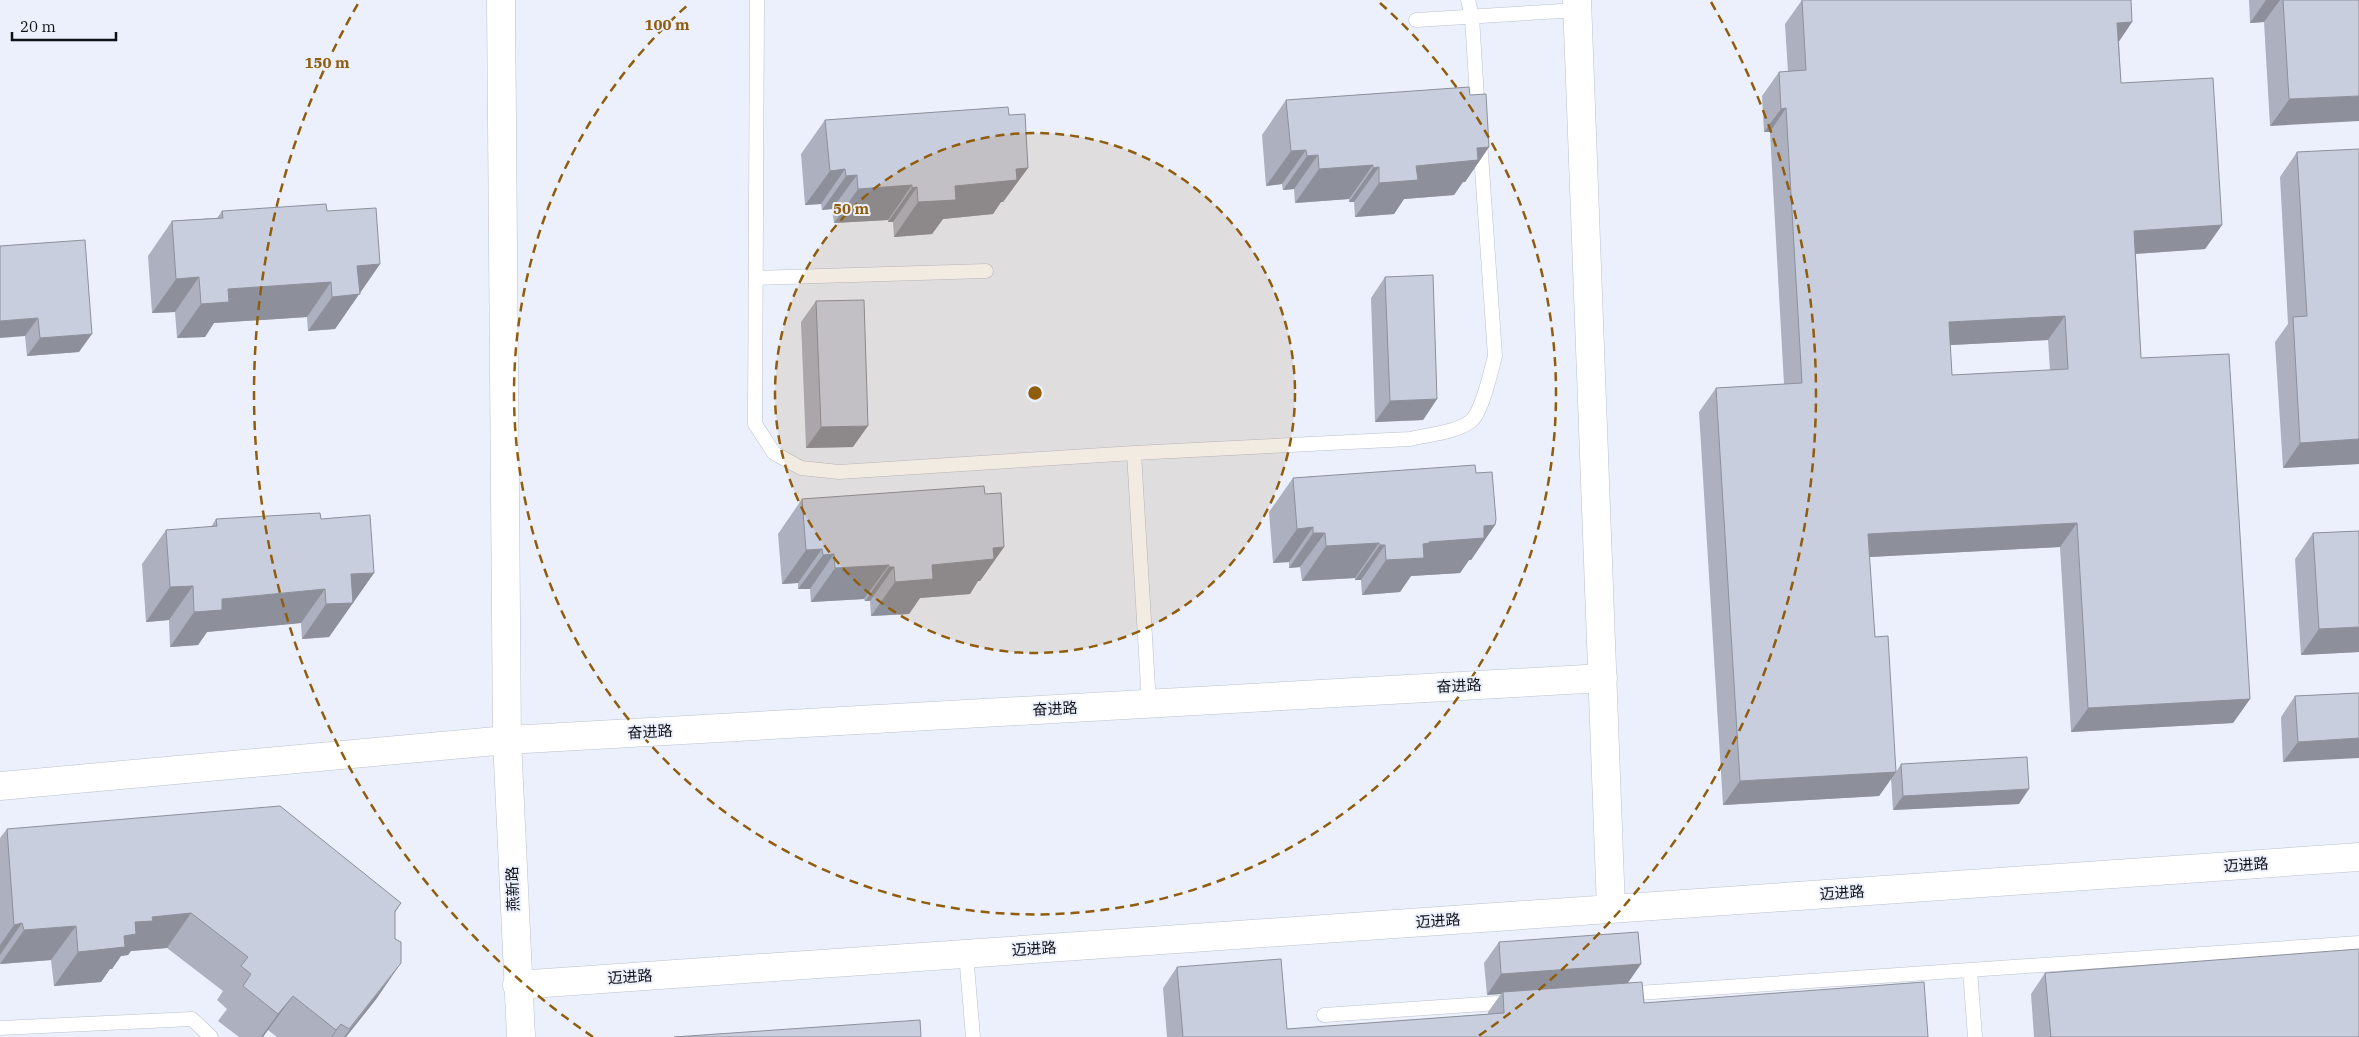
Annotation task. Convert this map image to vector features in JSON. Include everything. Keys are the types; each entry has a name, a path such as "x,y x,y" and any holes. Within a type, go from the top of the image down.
{"street":[{"name":"燕新路","path":"501,0 507,740 517,985 521,1037"},
{"path":"1577,5 1611,909"},
{"name":"奋进路","path":"0,786 507,740 1602,678"},
{"name":"迈进路","path":"517,985 2359,857"}],"lane":[{"path":"757,0 755,424 774,453 801,468 839,472 1134,453 1410,439 1454,430 1473,419 1486,390 1495,356 1472,17 1468,0"},
{"path":"1416,20 1472,17 1577,5"},
{"path":"756,278 986,272"},
{"path":"1134,453 1149,704"},
{"path":"1612,995 2359,943"},
{"path":"966,954 973,1037"},
{"path":"1970,970 1975,1037"},
{"path":"1324,1015 1523,1001"},
{"path":"0,1028 192,1019 211,1037"}],"building":[{"path":"1802,0 2131,0 2132,22 2117,23 2121,83 2213,78 2222,225 2134,231 2141,358 2229,354 2250,699 2088,708 2077,523 1868,534 1875,637 1888,636 1896,772 1740,781 1716,388 1802,383 1786,108 1781,109 1779,72 1806,70","holes":["2065,316 2068,369 1952,375 1949,322"]},
{"path":"2283,0 2359,0 2359,96 2289,99"},
{"path":"1469,87 1470,95 1486,94 1489,147 1477,148 1478,160 1416,166 1418,180 1379,183 1379,167 1373,168 1373,165 1319,169 1318,155 1307,156 1306,150 1291,151 1286,100"},
{"path":"1008,107 1009,115 1025,114 1028,168 1016,169 1017,180 955,186 956,200 918,202 917,187 912,188 912,185 858,189 857,175 846,176 845,169 830,171 825,120"},
{"path":"2359,149 2359,439 2300,443 2293,317 2307,316 2297,152"},
{"path":"326,204 327,211 376,208 380,264 357,266 360,294 332,297 331,282 228,289 229,302 201,304 199,277 176,279 172,221 223,218 222,211"},
{"path":"85,240 92,334 40,338 38,318 0,321 0,246"},
{"path":"1433,275 1437,399 1390,401 1385,277"},
{"path":"864,300 868,426 821,427 816,301"},
{"path":"1475,465 1476,473 1492,472 1496,519 1495,525 1484,526 1484,538 1429,542 1423,544 1424,558 1386,560 1385,545 1380,545 1379,543 1326,546 1325,533 1313,533 1313,527 1297,529 1293,478"},
{"path":"984,486 985,494 1001,493 1004,547 993,548 994,559 932,565 933,579 895,582 894,567 889,567 889,565 835,568 834,554 823,555 822,549 806,550 802,499"},
{"path":"320,513 321,519 370,515 374,573 351,574 353,603 326,604 325,589 222,599 222,610 194,612 193,586 170,587 166,530 217,526 216,519"},
{"path":"2359,531 2359,627 2319,629 2313,533"},
{"path":"2359,693 2359,738 2298,742 2295,696"},
{"path":"2027,757 2029,789 1903,796 1901,764"},
{"path":"280,806 401,903 395,911 395,939 401,942 401,963 349,1029 341,1024 336,1030 293,996 278,1014 243,986 251,974 241,966 248,957 191,913 152,917 153,921 135,922 136,934 124,936 125,947 78,952 76,926 24,930 22,923 14,925 7,829"},
{"path":"1638,932 1641,964 1501,974 1499,942"},
{"path":"2359,949 2359,1037 2051,1037 2045,973"},
{"path":"1281,959 1287,1029 1504,1013 1503,992 1642,982 1644,1003 1924,982 1928,1037 1183,1037 1177,967"},
{"path":"920,1020 921,1037 674,1037"}]}
